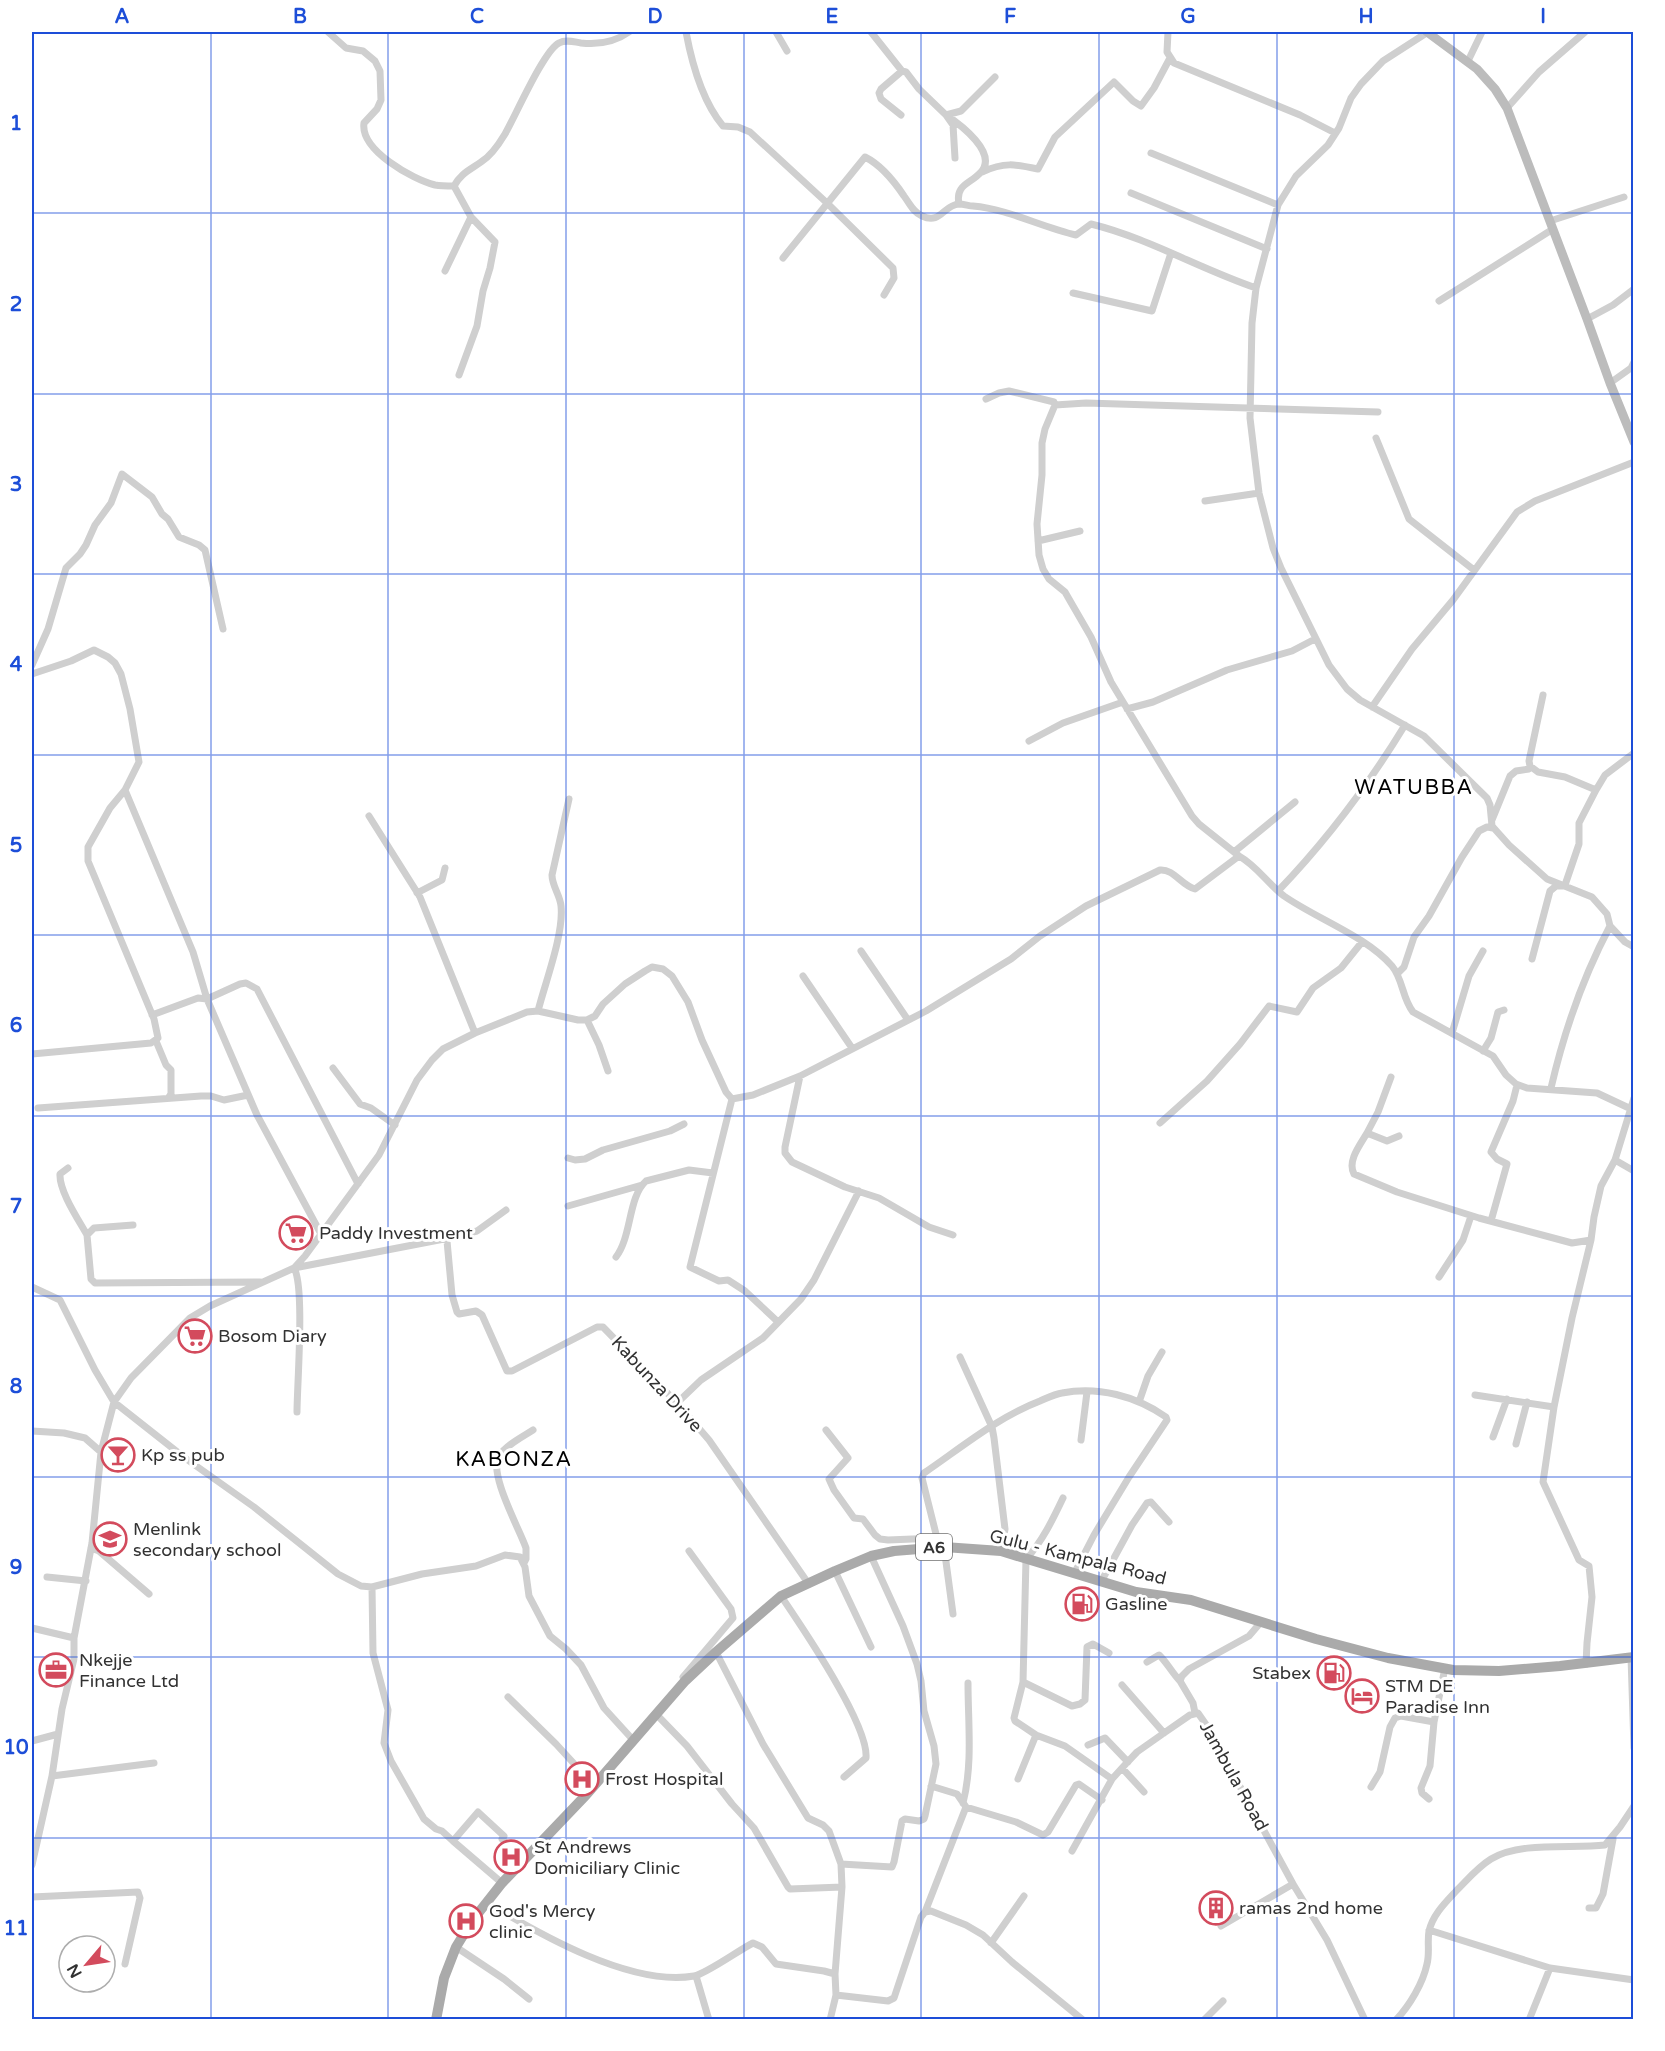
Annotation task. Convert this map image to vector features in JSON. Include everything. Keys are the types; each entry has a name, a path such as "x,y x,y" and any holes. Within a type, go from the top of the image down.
{"main road":[{"name":"Gulu - Kampala Road","path":"436,2019 444,1978 456,1947 472,1921 502,1883 590,1790 685,1681 781,1596 871,1556 939,1544 1001,1551 1136,1592 1191,1600 1388,1658 1444,1668 1499,1671 1586,1664 1632,1657"}],"street":[{"path":"328,32 346,48 363,51 370,56 380,71 381,100 377,109 364,123 363,132 368,141 399,169 435,185 454,186"},
{"path":"454,186 462,174 483,161 504,136 535,76 555,46 565,40 606,43 629,32"},
{"path":"686,32 702,90 723,126 738,127 750,132 893,268 894,278 884,294"},
{"path":"776,32 787,51"},
{"path":"871,32 919,89 983,148 986,157 982,172"},
{"path":"1168,32 1166,45 1174,63 1299,115 1335,133"},
{"path":"1634,442 1507,108 1495,89 1468,61 1428,32 1383,61 1370,74 1351,98 1328,145 1296,176 1278,205 1256,288 1252,323 1250,406 1254,464 1259,493 1273,548 1281,568 1329,665 1347,689 1372,707 1424,736 1486,798 1490,805 1492,825 1539,873 1547,879 1592,897 1607,914 1610,926 1625,942 1634,947"},
{"path":"1468,61 1482,32"},
{"path":"1507,108 1539,72 1585,32"},
{"path":"959,204 958,196 962,188 982,172 996,165 1014,164 1038,169 1055,137 1114,82 1141,106 1154,88 1170,58"},
{"path":"901,116 881,99 879,93 902,71"},
{"path":"946,115 961,111 995,77"},
{"path":"946,115 953,125 955,158"},
{"path":"1151,153 1278,205"},
{"path":"783,258 865,157 875,162 899,189 914,212 921,216 936,218 950,207 959,204 984,207 1076,235 1091,224 1117,230 1217,274 1256,288"},
{"path":"454,186 471,217 495,242 477,326 459,375"},
{"path":"1131,193 1267,249"},
{"path":"1439,301 1551,225 1624,197"},
{"path":"445,271 471,217"},
{"path":"1073,293 1152,311 1171,254"},
{"path":"1587,319 1613,305 1634,289"},
{"path":"1610,383 1631,368 1634,362"},
{"path":"986,399 999,393 1009,392 1051,400 1055,405"},
{"path":"1055,405 1086,403 1378,412"},
{"path":"1055,405 1042,443 1042,475 1037,524 1042,569 1049,579 1065,592 1091,637 1111,682 1192,816 1246,860 1278,891 1370,946 1392,966 1407,1004 1413,1012 1493,1056 1506,1075 1517,1085 1527,1088 1597,1093 1629,1108"},
{"path":"1376,438 1407,517 1474,570"},
{"path":"1372,707 1412,648 1453,600 1507,524 1523,508 1634,462"},
{"path":"32,665 48,628 66,567 86,545 95,525 111,503 122,474 152,497 179,537 205,550 223,629"},
{"path":"1205,501 1259,493"},
{"path":"1038,541 1080,531"},
{"path":"1029,741 1063,723 1125,705 1153,702 1227,670 1292,651 1315,639"},
{"path":"32,674 71,661 94,650 115,663 121,674 130,709 139,762 125,790 110,808 87,851 91,867 152,1015 158,1038 156,1041 166,1065 171,1070 169,1097"},
{"path":"1543,695 1529,761 1530,766 1538,772 1565,777 1596,790"},
{"path":"1278,891 1299,870 1377,771 1406,725"},
{"path":"1564,885 1579,844 1579,823 1596,790 1605,775 1634,753"},
{"path":"1397,974 1404,967 1414,937 1430,916 1462,857 1479,831 1492,825 1510,776 1516,771 1529,769 1530,766"},
{"path":"125,790 192,952 207,999 248,1095 260,1122 321,1234"},
{"path":"538,1011 558,936 561,905 552,875 569,799"},
{"path":"732,1099 753,1095 800,1076 926,1011 1011,959 1040,936 1086,906 1160,870 1169,870 1185,885 1195,889 1295,802"},
{"path":"369,816 417,893 475,1033"},
{"path":"417,893 442,880 445,868"},
{"path":"1532,959 1550,891 1556,886 1564,885"},
{"path":"1551,1088 1571,1016 1610,926"},
{"path":"1160,1123 1207,1081 1240,1044 1269,1006 1297,1012 1313,988 1341,968 1362,942"},
{"path":"861,951 908,1020"},
{"path":"1452,1033 1468,976 1483,951"},
{"path":"294,1268 379,1155 417,1080 432,1060 443,1049 527,1012 538,1011 587,1020 595,1016 603,1004 618,991 645,971 652,967 663,969 672,976 688,1002 702,1040 726,1092 732,1099"},
{"path":"803,976 852,1048"},
{"path":"152,1015 198,998 207,999 240,984 246,983 257,989 358,1184"},
{"path":"1484,1051 1498,1012 1504,1010"},
{"path":"587,1020 608,1071"},
{"path":"32,1054 156,1041"},
{"path":"333,1068 360,1104 370,1108 394,1125"},
{"path":"800,1076 785,1148 785,1153 792,1162 845,1187 879,1198 929,1227 952,1235"},
{"path":"1391,1077 1378,1112 1352,1162 1351,1168 1354,1174 1397,1192 1471,1216 1572,1242 1592,1240"},
{"path":"1491,1221 1507,1164 1497,1159 1491,1152 1513,1101 1517,1085"},
{"path":"38,1108 109,1104 169,1097 211,1096 224,1100 248,1095"},
{"path":"1586,1664 1592,1597 1589,1566 1579,1560 1543,1482 1554,1407 1572,1318 1592,1240 1594,1217 1601,1186 1615,1160 1629,1108 1634,1098"},
{"path":"732,1099 690,1267 719,1281 728,1280 745,1291 777,1321"},
{"path":"568,1158 585,1159 603,1150 670,1131 684,1124"},
{"path":"1367,1133 1387,1141 1399,1136"},
{"path":"1615,1160 1634,1171"},
{"path":"68,1168 60,1173 59,1177 62,1188 87,1235 91,1279 94,1283 263,1282"},
{"path":"568,1206 642,1185 652,1179 689,1170 713,1173"},
{"path":"616,1257 626,1238 628,1224 642,1185"},
{"path":"677,1404 701,1380 763,1338 775,1327 777,1321 801,1299 814,1280 859,1191"},
{"path":"32,1865 52,1776 58,1734 74,1659 74,1638 92,1548 98,1504 101,1452 114,1402 131,1378 190,1318 210,1306 294,1268 477,1231 506,1210"},
{"path":"1439,1277 1463,1240 1471,1216"},
{"path":"87,1235 94,1228 133,1225"},
{"name":"Kabunza Drive","path":"444,1239 447,1241 455,1307 459,1314 476,1311 482,1315 507,1371 512,1371 597,1327 603,1327 677,1404 720,1454 808,1583"},
{"path":"294,1268 297,1274 299,1307 297,1412"},
{"path":"32,1287 60,1300 95,1370 114,1402 185,1458 254,1507 338,1574 361,1586 372,1587 422,1574 476,1566 505,1555 520,1557 524,1563 529,1596 550,1636 566,1648 581,1665 604,1707 634,1741"},
{"path":"1140,1402 1148,1376 1162,1352"},
{"path":"960,1357 992,1427 1005,1529 1001,1551"},
{"path":"954,1614 922,1475 1002,1418 1061,1393 1104,1391 1140,1402 1166,1417 1167,1422 1129,1477 1075,1572"},
{"path":"1081,1440 1087,1392"},
{"path":"1475,1395 1554,1407"},
{"path":"1493,1437 1507,1399"},
{"path":"1516,1444 1527,1402"},
{"path":"524,1563 526,1548 498,1482 496,1463 506,1449 533,1430"},
{"path":"826,1430 848,1458 829,1479 854,1518 863,1519 880,1539 939,1544"},
{"path":"32,1431 64,1433 85,1438 101,1452"},
{"path":"1063,1498 1034,1551 1026,1559 1023,1682 1014,1718 1015,1721 1036,1734 1065,1746 1112,1779"},
{"path":"1102,1580 1132,1525 1147,1503 1155,1504 1169,1522"},
{"path":"92,1548 99,1551 149,1594"},
{"path":"689,1551 732,1609 733,1618 673,1688 660,1712 732,1804 754,1828 790,1889 842,1887"},
{"path":"841,1864 892,1867 902,1821 924,1819 936,1764 934,1746 924,1711 917,1664 871,1556"},
{"path":"834,1571 871,1647"},
{"path":"47,1577 86,1581"},
{"path":"372,1587 373,1653 388,1710 384,1743 391,1761 424,1819 442,1831 502,1883"},
{"path":"781,1596 821,1658 859,1725 866,1758 844,1776"},
{"path":"1180,1681 1190,1669 1249,1636 1261,1622"},
{"path":"32,1628 74,1638"},
{"path":"1023,1682 1075,1706 1084,1700 1087,1647 1093,1644 1109,1653"},
{"path":"716,1652 763,1744 808,1818 823,1825 829,1831 841,1864 842,1887 835,1974 836,1995 830,2019"},
{"path":"1147,1662 1161,1656 1168,1669 1180,1681 1193,1703 1195,1713"},
{"path":"1632,1657 1634,1748"},
{"path":"1429,1799 1422,1793 1421,1788 1430,1766 1434,1722 1444,1668"},
{"path":"836,1995 892,2000 921,1917 926,1912 965,1805 969,1761 968,1683"},
{"path":"1122,1685 1164,1733"},
{"path":"508,1697 590,1781 590,1790"},
{"name":"Jambula Road","path":"1072,1851 1112,1779 1122,1768 1137,1752 1198,1713 1293,1884 1327,1940 1365,2019"},
{"path":"1371,1786 1380,1772 1390,1727 1395,1718 1401,1716 1434,1722"},
{"path":"32,1741 58,1734"},
{"path":"1018,1779 1036,1734"},
{"path":"1088,1745 1105,1738 1128,1762"},
{"path":"52,1776 154,1763"},
{"path":"1122,1768 1144,1792"},
{"path":"931,1786 953,1792 961,1798 965,1805 1016,1822 1043,1835 1048,1832 1076,1785 1102,1800"},
{"path":"1396,2019 1421,1982 1428,1962 1429,1930 1434,1917 1479,1868 1505,1853 1535,1848 1605,1845 1634,1806"},
{"path":"453,1841 478,1812 504,1836 502,1839 523,1860"},
{"path":"1589,1908 1596,1908 1603,1894 1613,1836"},
{"path":"1221,1926 1293,1884"},
{"path":"32,1897 114,1895 138,1892 140,1898 125,1964"},
{"path":"991,1942 1024,1896"},
{"path":"486,1902 563,1945 640,1975 696,1976 753,1943 762,1947 776,1964 835,1974"},
{"path":"926,1912 945,1915 966,1925 991,1942 1011,1962 1083,2019"},
{"path":"1429,1930 1550,1968 1634,1980"},
{"path":"456,1947 529,1999"},
{"path":"1529,2019 1550,1968"},
{"path":"696,1976 709,2019"},
{"path":"1204,2019 1223,2001"}],"place":[{"name":"Paddy Investment","path":"296,1233"},
{"name":"Bosom Diary","path":"195,1336"},
{"name":"Kp ss pub","path":"118,1455"},
{"name":"Menlink secondary school","path":"110,1539"},
{"name":"Gasline","path":"1082,1604"},
{"name":"Nkejje Finance Ltd","path":"56,1670"},
{"name":"Stabex","path":"1334,1673"},
{"name":"STM DE Paradise Inn","path":"1362,1696"},
{"name":"Frost Hospital","path":"582,1779"},
{"name":"St Andrews Domiciliary Clinic","path":"511,1857"},
{"name":"ramas 2nd home","path":"1216,1908"},
{"name":"God's Mercy clinic","path":"466,1921"}],"district":[{"name":"WATUBBA","path":"1414,787"},
{"name":"KABONZA","path":"514,1459"}]}
